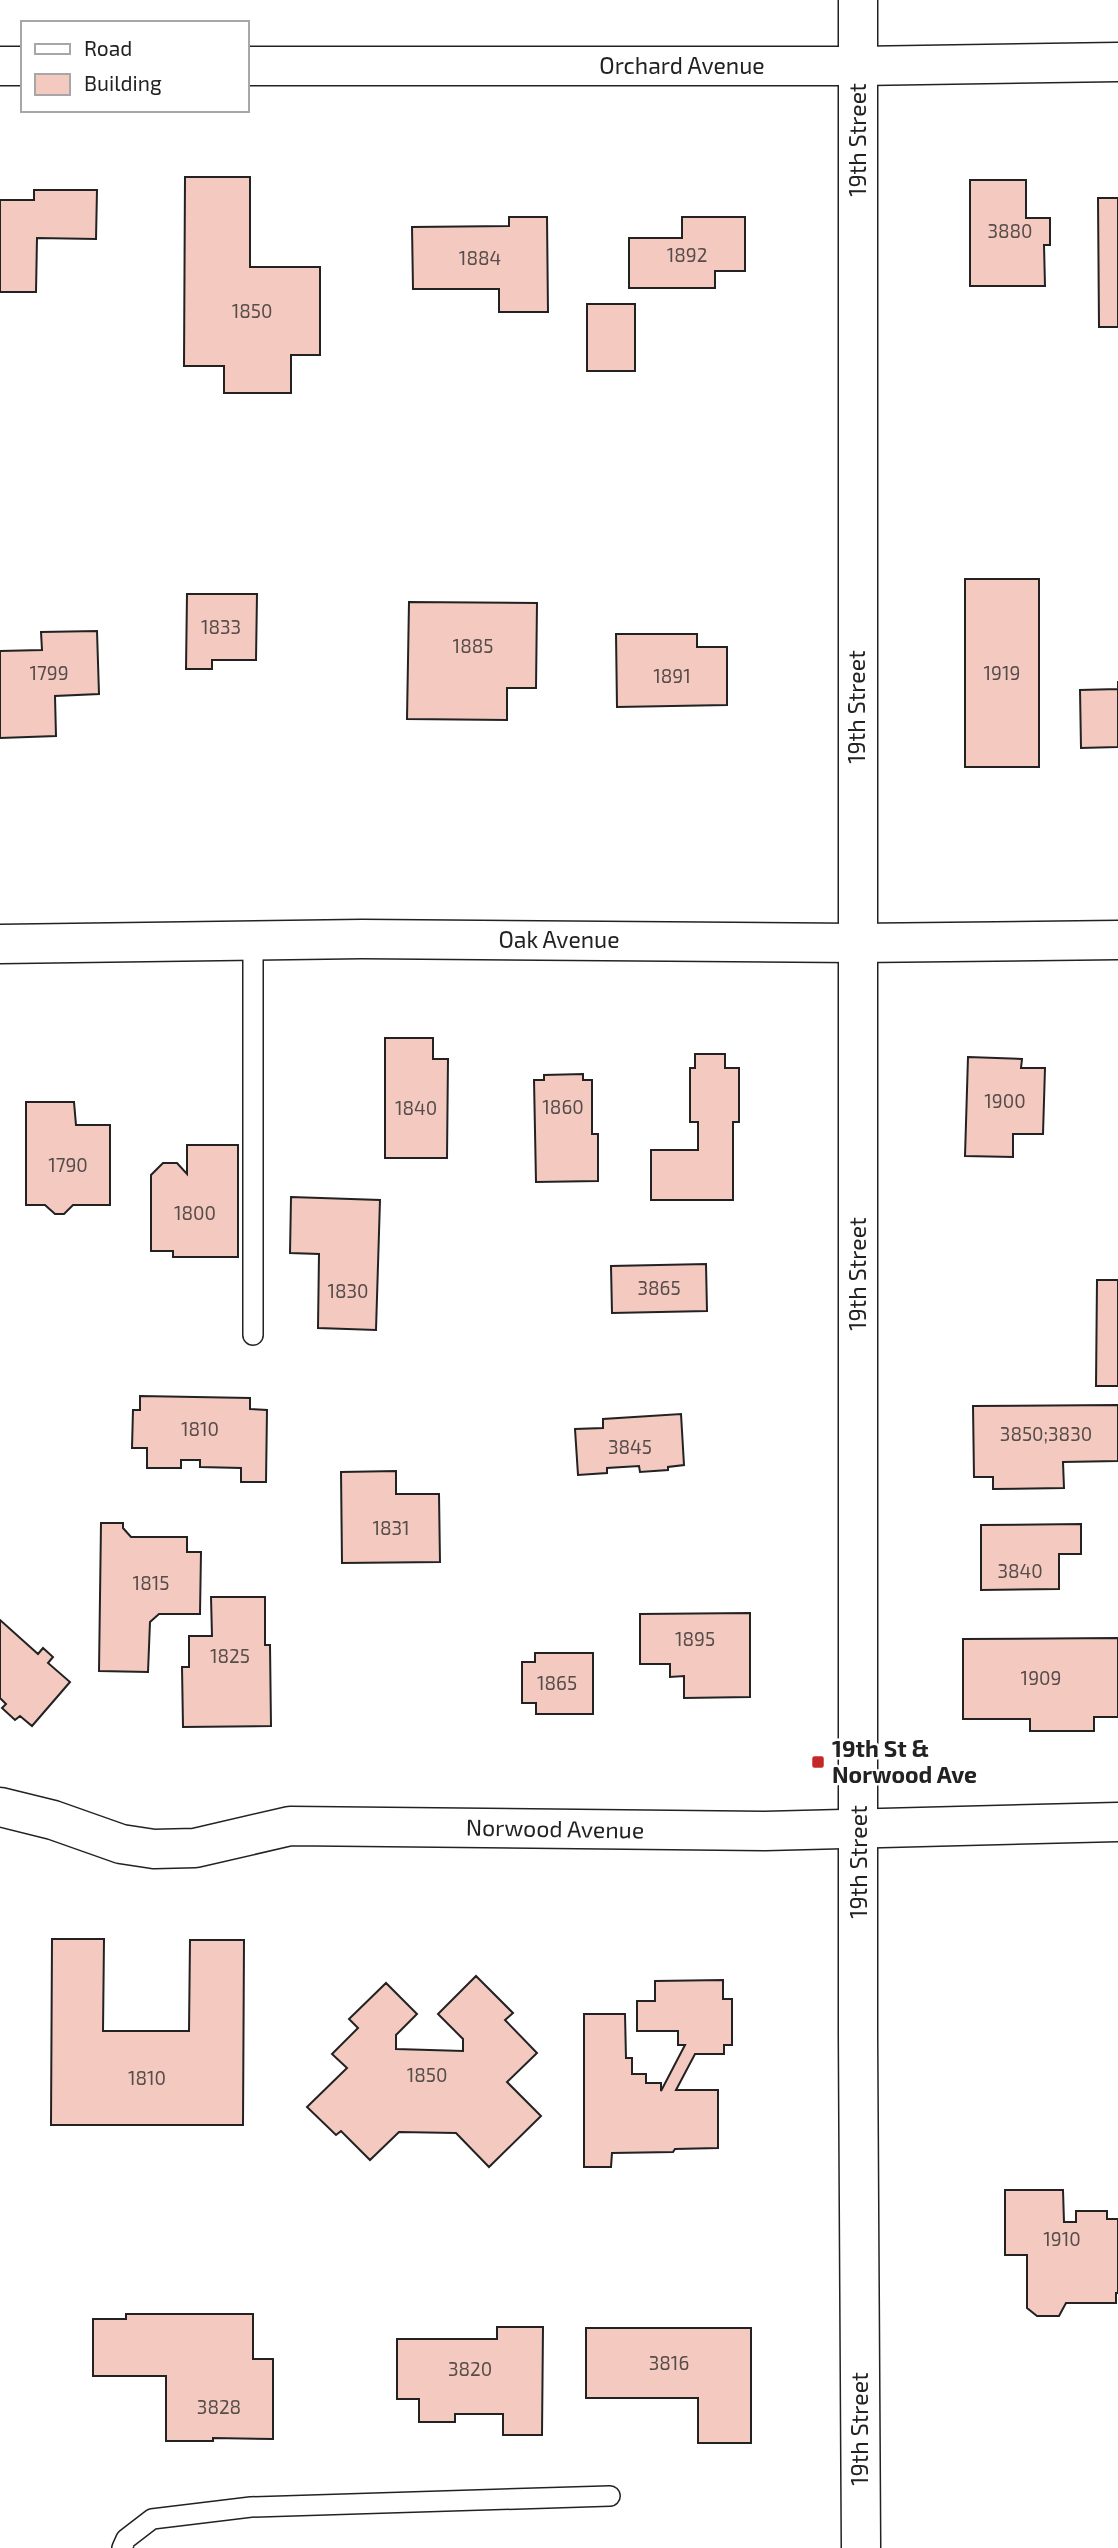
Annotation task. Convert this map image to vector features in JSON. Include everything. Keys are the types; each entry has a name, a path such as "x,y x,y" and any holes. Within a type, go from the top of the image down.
{"street":[{"name":"19th Street","path":"858,0 858,2035 861,2548"},
{"name":"Orchard Avenue","path":"248,66 858,66 1118,62"},
{"path":"0,66 21,66"},
{"name":"Oak Avenue","path":"0,944 376,939 857,943 1118,940"},
{"name":"Norwood Avenue","path":"0,1807 53,1820 121,1844 154,1849 195,1848 290,1826 765,1831 1118,1822"}],"lane":[{"path":"253,941 253,1335"},
{"path":"122,2548 126,2539 152,2519 251,2507 610,2496"}],"building":[{"path":"185,177 250,177 250,267 320,267 320,355 291,355 291,393 224,393 224,366 184,366"},
{"path":"970,180 1026,180 1026,218 1050,218 1050,245 1044,245 1045,286 970,286"},
{"path":"34,190 97,190 96,239 37,238 36,292 0,292 0,200 34,200"},
{"path":"1098,198 1118,198 1118,327 1099,327"},
{"path":"509,217 547,217 548,312 499,312 499,289 413,289 412,227 509,226"},
{"path":"682,217 745,217 745,271 715,271 715,288 629,288 629,238 682,238"},
{"path":"587,304 635,304 635,371 587,371"},
{"path":"965,579 1039,579 1039,767 965,767"},
{"path":"187,594 257,594 256,660 212,660 212,669 186,669"},
{"path":"409,602 537,603 536,688 507,688 507,720 407,719"},
{"path":"97,631 99,694 55,696 56,736 0,738 0,651 42,650 41,632"},
{"path":"616,634 697,634 697,647 727,647 727,705 617,707"},
{"path":"1118,689 1118,747 1081,748 1080,690"},
{"path":"385,1038 433,1038 433,1059 448,1059 447,1158 385,1158"},
{"path":"695,1054 725,1054 725,1068 739,1068 739,1122 733,1122 733,1200 651,1200 651,1150 698,1150 698,1122 690,1122 690,1068 695,1068"},
{"path":"968,1057 1022,1059 1021,1068 1045,1068 1043,1134 1013,1134 1013,1157 965,1156"},
{"path":"583,1074 583,1080 592,1080 592,1134 598,1134 598,1181 536,1182 534,1080 544,1080 544,1075"},
{"path":"26,1102 74,1102 76,1125 110,1125 110,1205 73,1205 64,1214 55,1214 45,1205 26,1205"},
{"path":"187,1145 238,1145 238,1257 173,1257 173,1251 151,1251 151,1175 163,1163 177,1163 187,1174"},
{"path":"291,1197 380,1200 376,1330 318,1328 319,1254 290,1253"},
{"path":"706,1264 707,1311 612,1313 611,1266"},
{"path":"1097,1280 1118,1280 1118,1386 1096,1386"},
{"path":"140,1396 250,1398 250,1409 267,1410 266,1482 241,1482 241,1468 200,1467 200,1460 181,1460 181,1468 147,1468 147,1448 132,1448 133,1410 140,1410"},
{"path":"1118,1405 1118,1461 1063,1462 1064,1488 993,1489 993,1477 974,1477 973,1406"},
{"path":"681,1414 684,1465 668,1467 668,1470 640,1472 639,1466 607,1468 607,1473 578,1475 575,1429 603,1428 603,1419"},
{"path":"396,1471 396,1494 439,1494 440,1562 342,1563 341,1472"},
{"path":"101,1523 123,1523 123,1528 131,1537 187,1537 187,1552 201,1552 200,1614 159,1614 150,1622 148,1672 99,1671"},
{"path":"1081,1524 1081,1554 1059,1554 1059,1589 981,1590 981,1525"},
{"path":"211,1597 265,1597 265,1645 270,1645 271,1726 183,1727 182,1667 189,1667 189,1636 212,1636"},
{"path":"750,1613 750,1697 684,1698 684,1676 670,1677 670,1664 640,1664 640,1614"},
{"path":"0,1620 38,1654 43,1648 53,1657 48,1663 70,1682 32,1726 20,1716 15,1720 2,1708 6,1704 0,1698"},
{"path":"1118,1638 1118,1717 1094,1717 1094,1731 1030,1731 1030,1719 963,1719 963,1639"},
{"path":"535,1653 593,1653 593,1714 536,1714 536,1703 522,1703 522,1662 535,1662"},
{"path":"52,1939 104,1939 103,2031 189,2031 190,1940 244,1940 243,2125 51,2125"},
{"path":"476,1976 513,2013 505,2020 537,2053 507,2082 541,2116 489,2167 456,2133 399,2132 370,2160 341,2131 336,2135 307,2107 347,2068 332,2054 358,2028 349,2019 386,1983 417,2014 396,2035 396,2049 463,2051 463,2039 438,2014"},
{"path":"723,1980 723,1999 732,1999 732,2045 724,2045 724,2054 695,2054 676,2090 718,2090 718,2148 612,2153 611,2167 584,2167 584,2014 625,2014 626,2058 632,2058 632,2074 646,2074 646,2083 661,2083 661,2091 685,2045 678,2045 678,2031 637,2031 637,2001 655,2001 655,1981"},
{"path":"1005,2190 1063,2190 1064,2222 1076,2222 1076,2211 1107,2211 1107,2219 1118,2219 1116,2303 1066,2303 1059,2316 1037,2316 1027,2308 1027,2255 1005,2255"},
{"path":"126,2314 253,2314 253,2359 273,2359 273,2439 213,2438 213,2441 166,2441 166,2376 93,2376 93,2319 126,2319"},
{"path":"497,2327 543,2327 542,2435 503,2435 503,2414 455,2414 455,2422 419,2422 419,2399 397,2399 397,2339 497,2339"},
{"path":"586,2328 751,2328 751,2443 698,2443 698,2398 586,2398"}],"place":[{"name":"19th St & Norwood Ave","path":"818,1762"}]}
